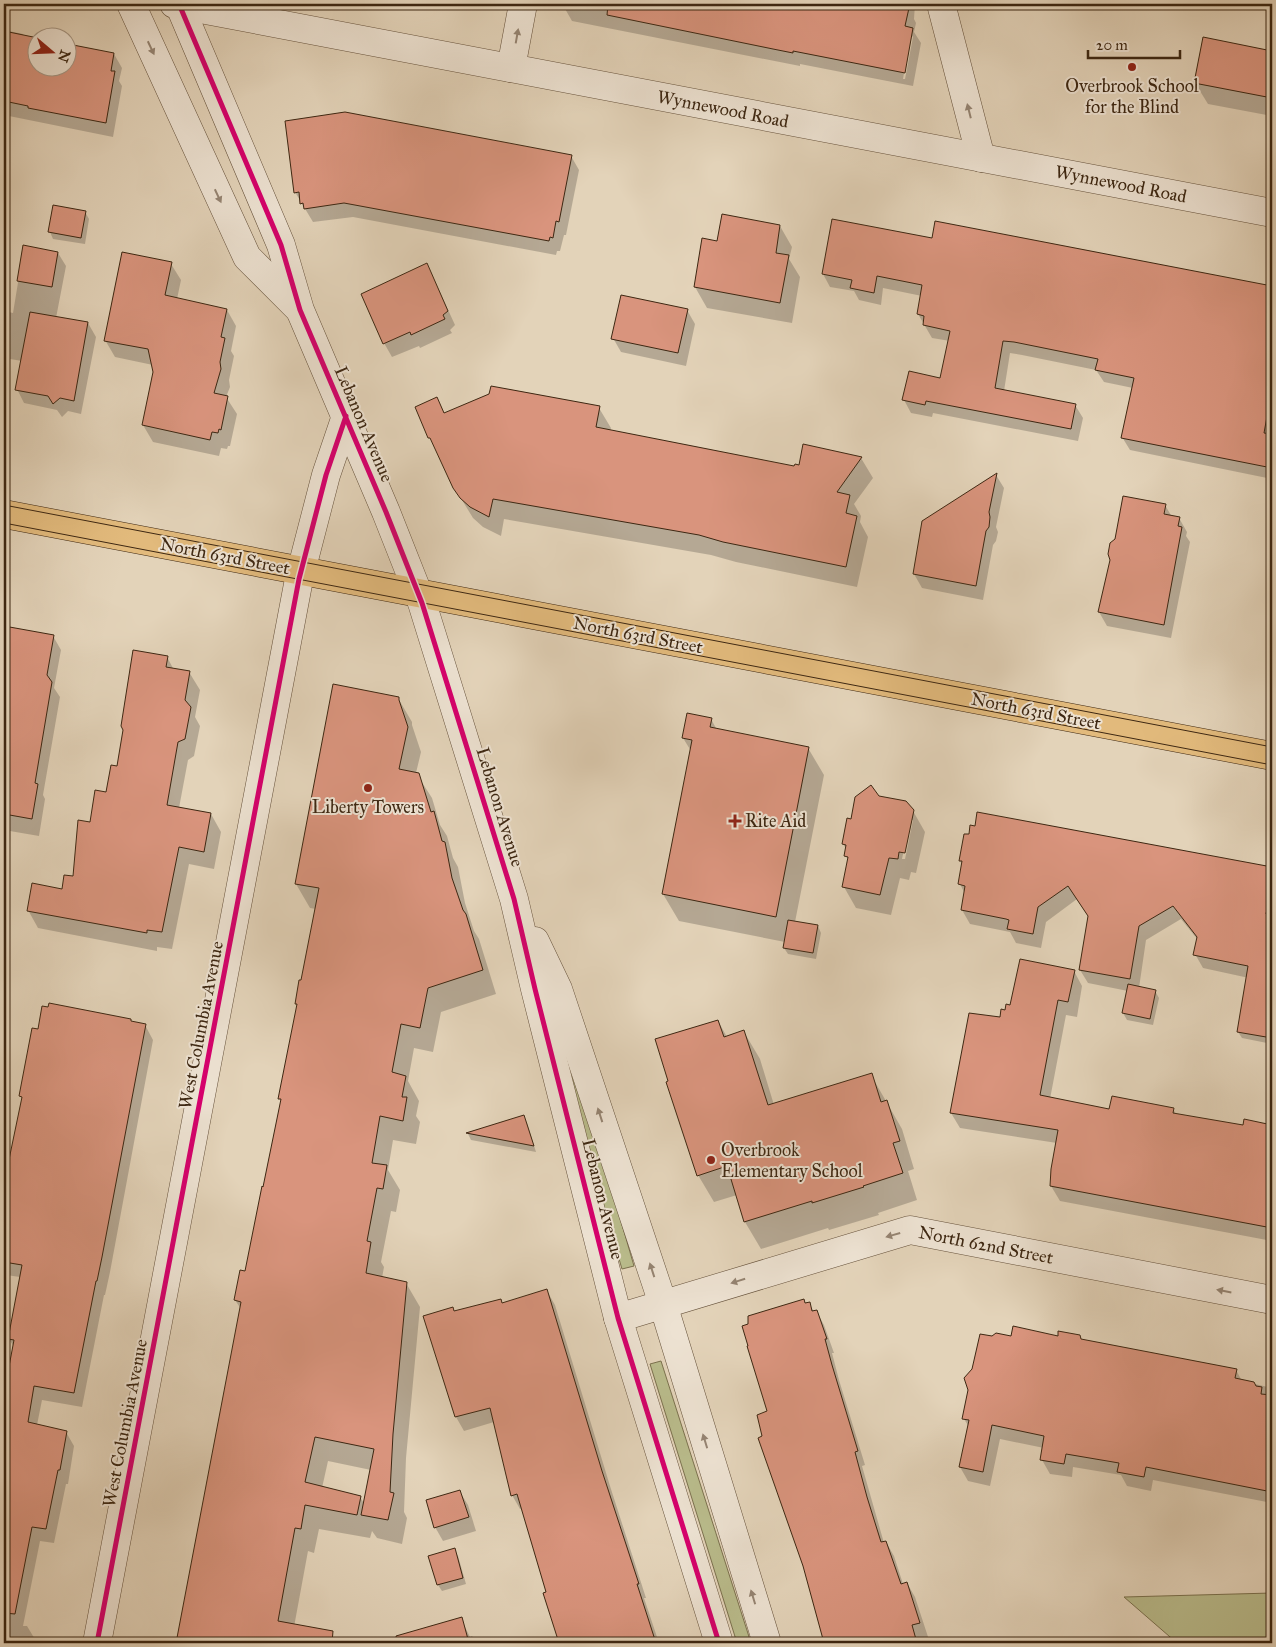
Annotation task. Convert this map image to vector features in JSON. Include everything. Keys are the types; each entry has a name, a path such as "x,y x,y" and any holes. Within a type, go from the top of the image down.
{"main road":[{"name":"North 63rd Street","path":"4,514 1272,756"}],"street":[{"name":"Lebanon Avenue","path":"131,4 247,257 300,310"},
{"name":"Lebanon Avenue","path":"178,4 281,245 300,310 346,416 418,593 514,899 618,1318 719,1643"},
{"name":"Wynnewood Road","path":"178,4 1272,212"},
{"path":"511,68 523,4"},
{"path":"941,4 981,158"},
{"name":"West Columbia Avenue","path":"97,1643 301,571 326,475 346,416"},
{"name":"Lebanon Avenue","path":"514,899 558,989 663,1304 768,1643"},
{"name":"North 62nd Street","path":"618,1318 910,1230 1272,1300"}],"green space":[{"path":"552,983 634,1266 622,1269 539,987"},
{"path":"661,1361 751,1643 737,1643 650,1364"},
{"path":"1272,1593 1272,1643 1177,1643 1124,1597"}],"building":[{"path":"608,4 896,4 909,8 905,26 913,28 905,73 793,51 793,53 607,15"},
{"path":"4,31 28,36 28,78 78,78 78,46 114,53 111,71 115,71 106,123 28,108 28,106 4,101"},
{"path":"1203,37 1272,51 1272,98 1194,83"},
{"path":"345,112 572,155 559,222 556,221 553,238 550,237 549,241 344,203 304,209 303,203 300,204 299,192 294,193 285,121"},
{"path":"53,205 86,211 81,238 48,232"},
{"path":"722,214 780,225 776,253 789,255 780,303 694,287 702,238 717,241"},
{"path":"832,219 932,238 935,221 1272,286 1272,389 1264,433 1272,434 1272,468 1121,438 1134,378 1095,370 1098,359 1014,342 1003,341 995,388 1076,404 1071,429 926,401 925,405 902,400 909,371 940,378 950,331 923,325 924,316 917,314 922,285 877,276 874,293 850,288 852,280 822,274"},
{"path":"23,245 58,252 52,287 17,281"},
{"path":"122,252 172,262 165,295 227,309 221,337 225,338 220,362 221,369 214,393 228,396 221,430 219,429 218,433 212,432 210,440 142,425 153,372 148,349 104,341"},
{"path":"427,263 448,311 443,315 445,319 411,335 410,332 383,344 361,294"},
{"path":"621,295 688,309 678,353 611,339"},
{"path":"30,312 88,322 74,401 60,398 53,404 48,396 15,390"},
{"path":"491,386 600,406 596,427 794,466 795,464 799,465 803,444 862,457 837,492 850,495 846,513 857,516 846,567 723,542 699,535 493,499 489,517 470,507 453,488 415,407 437,397 444,413 489,394"},
{"path":"997,473 989,512 989,527 986,531 976,586 913,574 922,521"},
{"path":"1123,496 1166,504 1164,514 1180,517 1178,526 1182,527 1164,625 1098,612 1110,560 1108,554 1110,543 1115,539"},
{"path":"4,626 54,635 47,675 52,682 35,783 38,784 32,819 4,814"},
{"path":"133,650 168,656 166,667 190,671 185,700 191,707 185,739 178,742 167,805 211,813 204,852 179,847 162,932 147,930 147,933 27,911 32,883 62,889 64,875 73,876 78,820 90,822 95,790 106,792 111,765 117,766 123,730 121,726"},
{"path":"333,684 399,697 408,727 399,769 419,773 431,812 434,811 442,841 445,842 452,878 466,914 483,970 428,988 420,1028 401,1024 392,1072 406,1076 402,1097 407,1097 403,1121 380,1116 372,1163 387,1165 383,1189 377,1188 367,1241 371,1242 366,1273 407,1282 393,1434 390,1492 394,1493 388,1520 361,1515 374,1449 315,1437 305,1482 361,1496 357,1515 305,1505 301,1529 295,1528 278,1621 333,1631 332,1643 176,1643 241,1302 234,1300 240,1270 245,1271 263,1187 281,1099 278,1099 297,1004 295,1004 299,980 301,980 319,888 295,884"},
{"name":"Rite Aid","path":"687,713 712,718 710,727 809,747 776,917 662,894 692,740 682,738"},
{"path":"871,785 879,796 906,801 914,810 905,853 899,852 898,859 889,858 880,895 842,887 848,857 844,856 846,845 842,844 847,818 851,819 855,797"},
{"path":"977,812 1272,867 1272,884 1266,914 1272,915 1272,1038 1237,1032 1248,966 1193,955 1197,937 1173,906 1139,926 1130,979 1079,970 1088,916 1068,886 1038,907 1033,934 1007,929 1009,920 961,910 965,886 958,884 962,861 959,861 964,834 969,834 970,825 975,826"},
{"path":"788,920 818,925 813,953 783,948"},
{"path":"1020,959 1075,970 1068,1002 1058,1000 1040,1095 1109,1109 1112,1096 1174,1108 1173,1113 1243,1125 1244,1119 1272,1125 1272,1228 1050,1186 1058,1130 950,1113 969,1013 1000,1017 1001,1009 1005,1010 1006,1004 1010,1005"},
{"path":"1128,984 1156,990 1150,1019 1122,1013"},
{"path":"49,1003 131,1019 131,1021 146,1024 74,1393 34,1386 28,1422 67,1431 46,1529 32,1527 15,1614 4,1613 4,1393 14,1340 8,1339 22,1265 4,1262 4,1174 6,1174 22,1097 19,1096 32,1028 38,1029 42,1006 48,1007"},
{"name":"Overbrook Elementary School","path":"718,1020 724,1037 744,1030 768,1105 872,1073 881,1102 887,1100 900,1141 893,1143 903,1173 864,1187 744,1222 727,1166 697,1176 666,1082 668,1081 655,1039"},
{"path":"524,1115 534,1146 466,1133"},
{"path":"547,1289 656,1643 559,1643 543,1593 546,1592 517,1494 511,1496 490,1408 455,1417 423,1316 453,1307 454,1311 501,1299 502,1303"},
{"path":"804,1299 805,1303 810,1302 812,1311 817,1310 827,1339 825,1339 858,1451 855,1452 881,1542 886,1541 901,1584 907,1582 920,1623 912,1625 917,1643 824,1643 803,1566 758,1438 762,1436 757,1415 767,1411 742,1326 748,1324 748,1316"},
{"path":"1013,1326 1058,1336 1058,1331 1080,1335 1081,1339 1237,1369 1235,1378 1254,1382 1256,1386 1262,1387 1261,1394 1272,1395 1272,1492 1146,1467 1144,1477 1117,1472 1119,1463 1066,1454 1064,1464 1040,1460 1044,1436 992,1425 983,1472 959,1467 969,1420 962,1419 968,1390 964,1378 972,1369 980,1334 992,1336 996,1333 1011,1336"},
{"path":"460,1490 469,1517 434,1528 426,1500"},
{"path":"455,1548 463,1578 437,1585 428,1556"},
{"path":"462,1617 469,1643 397,1643 396,1636"}],"tram line":[{"path":"4,505 1272,747"},
{"path":"4,523 1272,765"}],"cycle path":[{"path":"179,4 281,245 300,310 386,512 422,603 514,899 618,1318 719,1643"},
{"path":"97,1643 299,579 326,475 346,416"}],"place":[{"name":"Overbrook School for the Blind","path":"1132,67"},
{"name":"Liberty Towers","path":"368,788"},
{"name":"Rite Aid","path":"735,821"},
{"name":"Overbrook Elementary School","path":"711,1160"}]}
